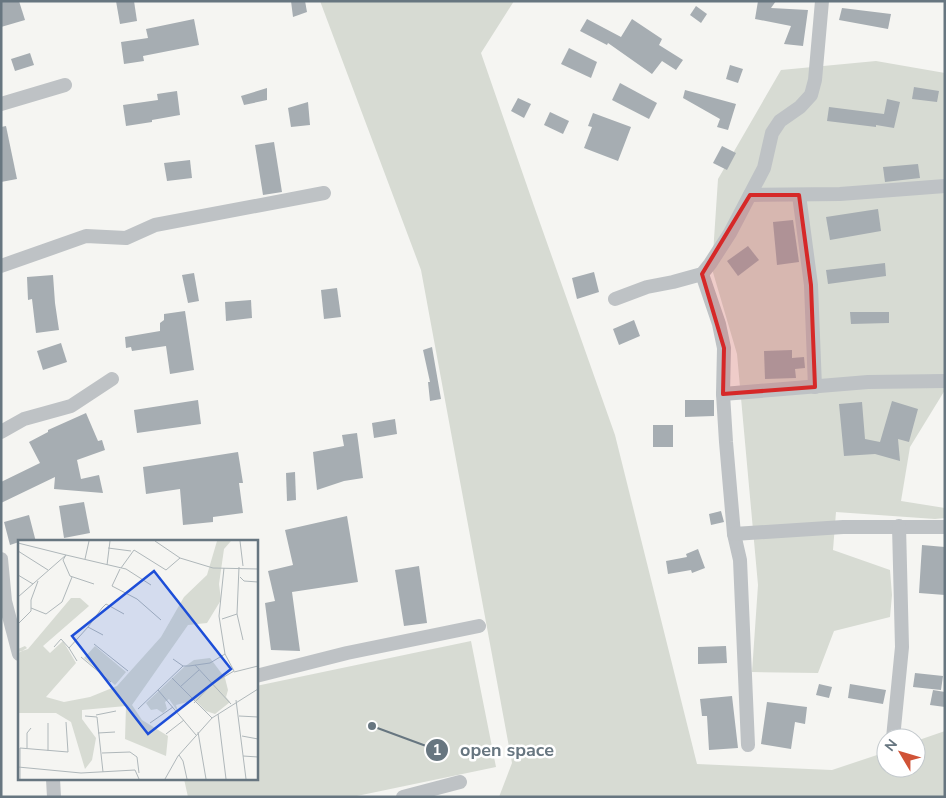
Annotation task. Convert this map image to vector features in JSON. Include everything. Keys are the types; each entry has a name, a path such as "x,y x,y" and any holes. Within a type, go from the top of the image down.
{"street":[{"path":"615,299 647,286 673,282 702,274 730,233 764,168 772,133 780,121 800,107 811,95 815,80 822,1"},
{"path":"1,104 65,86"},
{"path":"750,195 840,194 945,186"},
{"path":"1,266 86,236 126,238 155,225 324,193"},
{"path":"799,195 811,285 815,386"},
{"path":"702,274 719,324 724,348 723,394 734,534 740,560 748,745"},
{"path":"1,432 24,419 71,406 112,379"},
{"path":"723,394 868,382 945,380"},
{"path":"894,728 902,647 899,526"},
{"path":"734,534 843,527 945,527"},
{"path":"1,560 3,602 18,651"},
{"path":"258,675 347,653 479,626"},
{"path":"53,780 54,797"},
{"path":"403,797 460,782"}],"highlighted area":[{"path":"750,195 799,195 811,285 815,387 723,394 724,348 702,274"}],"shaded area":[{"path":"320,1 514,1 481,53 615,435 697,764 832,770 876,755 876,778 926,778 926,738 945,731 945,797 499,797 512,763 421,270"},
{"path":"876,61 945,73 945,390 910,447 901,501 945,508 945,518 935,519 836,512 833,550 890,570 892,595 890,617 834,631 818,673 752,672 758,585 737,354 712,269 718,179 781,70"},
{"path":"471,641 496,767 352,797 188,797 184,780 258,780 258,686"}],"building":[{"path":"1,1 19,1 25,20 1,27"},
{"path":"116,1 134,1 137,21 120,24"},
{"path":"291,1 305,1 307,12 293,17"},
{"path":"758,1 776,1 771,8 808,10 803,46 784,44 791,26 755,19"},
{"path":"696,6 707,14 701,23 690,15"},
{"path":"842,8 891,14 888,29 839,20"},
{"path":"194,19 199,45 143,56 144,61 124,64 121,42 148,38 146,29"},
{"path":"587,19 621,37 632,19 662,39 659,45 683,60 676,70 662,61 652,74 608,43 607,45 580,31"},
{"path":"569,48 597,62 591,78 561,64"},
{"path":"30,53 34,65 15,71 11,59"},
{"path":"730,65 743,69 738,83 726,79"},
{"path":"620,83 657,103 649,119 612,100"},
{"path":"914,87 939,91 937,102 912,99"},
{"path":"267,88 267,100 244,105 241,96"},
{"path":"685,90 736,104 728,130 717,127 720,119 683,98"},
{"path":"177,91 180,115 126,126 123,105 158,100 157,94"},
{"path":"518,98 531,104 524,118 511,111"},
{"path":"887,99 900,102 894,128 827,121 829,107 884,114"},
{"path":"308,102 310,125 291,127 288,108"},
{"path":"550,112 569,121 563,134 544,125"},
{"path":"593,113 631,127 618,161 584,148 592,127 588,126"},
{"path":"6,126 17,179 1,182 1,127"},
{"path":"274,142 282,192 263,195 255,145"},
{"path":"722,146 736,153 727,170 713,163"},
{"path":"190,160 192,178 167,181 164,163"},
{"path":"918,164 920,178 885,182 883,167"},
{"path":"878,209 881,231 830,240 826,217"},
{"path":"793,220 799,262 777,265 773,222"},
{"path":"748,246 759,260 738,276 727,261"},
{"path":"885,263 886,276 828,284 826,270"},
{"path":"594,272 599,292 577,299 572,278"},
{"path":"194,273 199,301 188,303 182,275"},
{"path":"53,275 59,330 36,333 32,299 28,300 27,277"},
{"path":"337,288 341,317 324,319 321,290"},
{"path":"251,300 252,318 226,321 225,302"},
{"path":"185,311 194,370 170,374 166,346 132,351 131,347 126,348 125,337 160,331 160,323 164,320 164,314"},
{"path":"850,312 889,312 889,323 851,324"},
{"path":"634,320 640,336 619,345 613,329"},
{"path":"61,343 67,362 43,370 37,351"},
{"path":"432,347 441,399 430,401 428,382 430,382 423,350"},
{"path":"792,350 792,358 804,357 805,368 795,369 796,378 765,379 764,351"},
{"path":"198,400 201,424 137,433 134,410"},
{"path":"685,400 714,400 714,416 685,417"},
{"path":"892,401 918,409 909,442 898,439 900,461 875,454 844,456 839,404 862,402 865,439 880,442"},
{"path":"86,413 98,441 102,440 105,450 77,460 81,479 99,475 103,493 54,489 55,477 1,503 1,482 40,463 29,442 48,432 48,430"},
{"path":"395,419 397,434 374,438 372,423"},
{"path":"653,425 673,425 673,447 653,447"},
{"path":"357,433 363,478 344,481 317,490 313,452 344,446 342,435"},
{"path":"238,452 243,483 239,483 243,513 213,517 213,522 183,525 180,489 146,494 143,467"},
{"path":"295,472 296,500 287,501 286,473"},
{"path":"84,502 90,533 64,538 59,506"},
{"path":"721,511 724,522 711,525 709,514"},
{"path":"29,515 35,540 18,540 18,542 10,545 4,522"},
{"path":"347,516 358,582 292,592 300,651 271,650 265,603 275,601 268,571 293,565 285,530"},
{"path":"922,545 945,547 945,595 919,593"},
{"path":"698,549 705,568 692,573 691,570 668,574 666,561 687,557 686,554"},
{"path":"419,566 427,623 404,626 395,570"},
{"path":"726,646 727,663 698,664 698,647"},
{"path":"915,673 943,676 941,690 913,687"},
{"path":"819,684 832,687 829,698 816,695"},
{"path":"850,684 886,690 883,704 848,698"},
{"path":"933,690 945,692 945,707 930,705"},
{"path":"732,696 738,748 709,750 707,716 702,716 700,699"},
{"path":"767,702 807,707 805,724 795,722 791,749 761,744"}],"place":[{"name":"open space","path":"372,726"}]}
